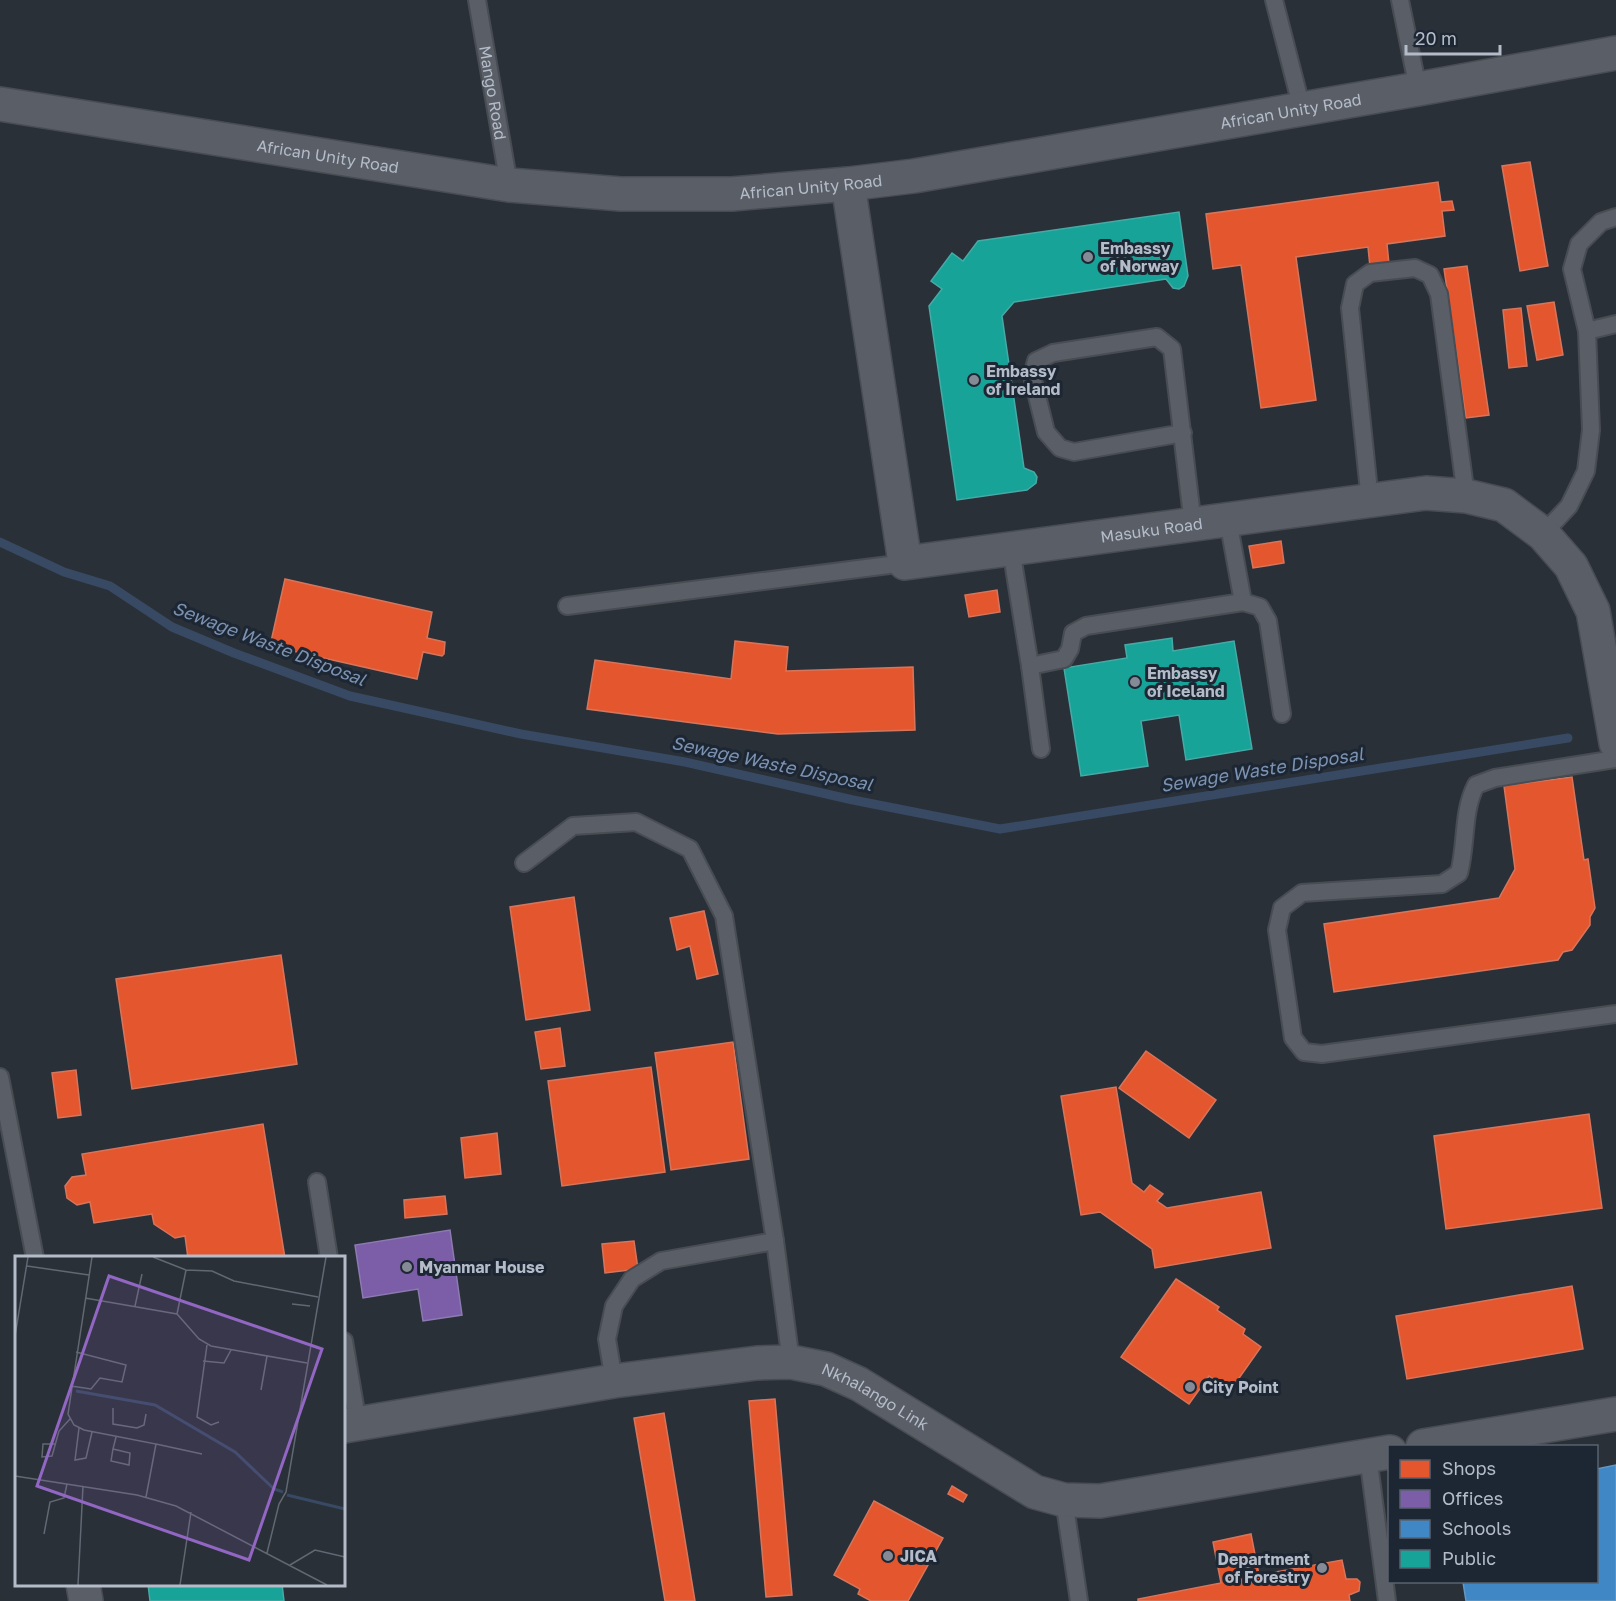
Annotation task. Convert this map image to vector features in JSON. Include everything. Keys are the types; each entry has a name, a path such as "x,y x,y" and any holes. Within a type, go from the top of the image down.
{"street":[{"name":"African Unity Road","path":"0,104 509,185 621,194 732,194 914,176 1616,53"},
{"path":"848,184 905,563"},
{"name":"Masuku Road","path":"905,563 1426,493 1466,496 1504,505 1544,534 1571,566 1593,611 1616,743"},
{"name":"Nkhalango Link","path":"351,1425 614,1381 757,1363 791,1362 826,1370 859,1384 1035,1492 1064,1500 1100,1501 1379,1454"},
{"path":"1430,1445 1616,1414"},
{"path":"83,1586 86,1601"}],"lane":[{"name":"Mango Road","path":"477,0 509,185"},
{"path":"1274,0 1302,109"},
{"path":"1400,0 1418,89"},
{"path":"1544,534 1569,506 1586,471 1591,430 1587,331 1572,269 1579,244 1601,222 1616,217"},
{"path":"1370,501 1350,308 1354,284 1370,273 1414,268 1430,275 1439,294 1466,496"},
{"path":"1587,331 1616,324"},
{"path":"1182,433 1074,452 1060,448 1047,432 1032,376 1036,361 1053,353 1157,337 1172,350 1182,433 1193,525"},
{"path":"1228,520 1243,602"},
{"path":"1011,549 1041,748"},
{"path":"567,606 905,563"},
{"path":"1030,666 1064,658 1070,649 1073,633 1086,626 1243,602 1260,607 1268,621 1282,714"},
{"path":"1616,759 1495,778 1476,785 1468,800 1464,855 1459,873 1442,884 1302,892 1282,908 1277,930 1293,1038 1304,1052 1322,1054 1616,1014"},
{"path":"524,863 573,826 636,822 690,849 723,916 775,1241 791,1362"},
{"path":"0,1077 35,1256"},
{"path":"317,1182 329,1256"},
{"path":"614,1381 607,1340 614,1306 632,1279 661,1261 775,1241"},
{"path":"345,1353 351,1425"},
{"path":"1379,1454 1387,1601"},
{"path":"1064,1500 1079,1601"}],"building: Shops":[{"path":"1530,162 1548,266 1520,271 1502,166"},
{"path":"1438,182 1441,202 1452,201 1454,210 1442,211 1445,236 1387,244 1389,264 1370,267 1368,247 1296,257 1316,400 1261,408 1241,265 1213,269 1206,214"},
{"path":"1467,266 1489,415 1466,418 1444,269"},
{"path":"1554,302 1563,355 1537,360 1527,306"},
{"path":"1521,308 1527,366 1509,368 1503,310"},
{"path":"1281,541 1284,563 1253,568 1249,546"},
{"path":"285,579 432,612 427,638 445,642 444,654 442,656 423,652 417,679 270,646"},
{"path":"997,590 1000,612 969,617 965,595"},
{"path":"735,641 788,647 786,671 913,667 915,730 778,734 587,709 595,660 731,679"},
{"path":"1572,777 1584,860 1588,859 1595,908 1590,917 1590,925 1572,950 1563,952 1558,960 1334,992 1324,924 1499,898 1515,869 1504,786"},
{"path":"574,897 590,1010 526,1020 510,907"},
{"path":"704,911 718,974 697,979 690,946 677,950 670,918"},
{"path":"281,955 297,1064 132,1089 116,979"},
{"path":"560,1028 565,1066 541,1069 535,1032"},
{"path":"733,1042 749,1159 671,1170 655,1053"},
{"path":"1146,1051 1216,1100 1189,1138 1119,1088"},
{"path":"651,1067 665,1172 562,1186 548,1081"},
{"path":"76,1070 81,1115 58,1118 52,1073"},
{"path":"1116,1087 1132,1183 1144,1192 1150,1185 1163,1194 1157,1201 1167,1208 1261,1192 1271,1248 1155,1268 1152,1249 1100,1212 1081,1215 1061,1096"},
{"path":"1589,1114 1602,1208 1446,1229 1434,1136"},
{"path":"263,1124 285,1256 188,1256 185,1236 175,1238 154,1224 152,1214 94,1223 90,1202 77,1205 67,1198 65,1186 72,1177 86,1175 82,1154"},
{"path":"497,1133 501,1174 465,1178 461,1138"},
{"path":"445,1196 447,1214 405,1218 404,1200"},
{"path":"634,1241 638,1269 605,1273 602,1244"},
{"path":"1176,1279 1219,1307 1217,1310 1245,1329 1243,1334 1261,1347 1230,1391 1209,1376 1189,1404 1121,1357"},
{"path":"1572,1286 1583,1349 1407,1379 1396,1316"},
{"path":"775,1399 792,1595 766,1597 749,1401"},
{"path":"664,1413 695,1601 665,1601 634,1418"},
{"path":"952,1486 967,1495 963,1502 948,1494"},
{"name":"JICA","path":"874,1501 943,1538 908,1601 871,1601 858,1594 860,1589 834,1575"},
{"name":"Department of Forestry","path":"1251,1534 1259,1575 1342,1560 1346,1579 1357,1579 1360,1582 1359,1591 1349,1595 1350,1601 1138,1601 1138,1599 1221,1583 1213,1542"}],"building: Offices":[{"name":"Myanmar House","path":"450,1230 462,1315 423,1321 418,1289 363,1298 355,1245"}],"building: Schools":[{"path":"1616,1465 1616,1601 1466,1601 1463,1583 1598,1583 1598,1469"}],"building: Public":[{"path":"1179,212 1188,276 1184,286 1179,289 1173,288 1166,279 1014,302 1002,316 1024,468 1034,472 1037,477 1036,483 1027,490 957,500 929,306 942,289 931,281 952,253 963,261 978,241"},
{"path":"1172,638 1173,651 1234,641 1252,749 1186,760 1179,715 1141,721 1148,766 1081,776 1064,668 1127,658 1125,645"},
{"path":"148,1586 282,1586 284,1601 150,1601"}],"waterway":[{"name":"Sewage Waste Disposal","path":"0,542 64,572 110,586 172,627 234,653 350,696 521,734 685,762 853,800 1000,829 1568,738"}],"place":[{"name":"Embassy of Norway","path":"1088,257"},
{"name":"Embassy of Ireland","path":"974,380"},
{"name":"Embassy of Iceland","path":"1135,682"},
{"name":"Myanmar House","path":"407,1267"},
{"name":"City Point","path":"1190,1387"},
{"name":"JICA","path":"888,1556"},
{"name":"Department of Forestry","path":"1322,1568"}]}
